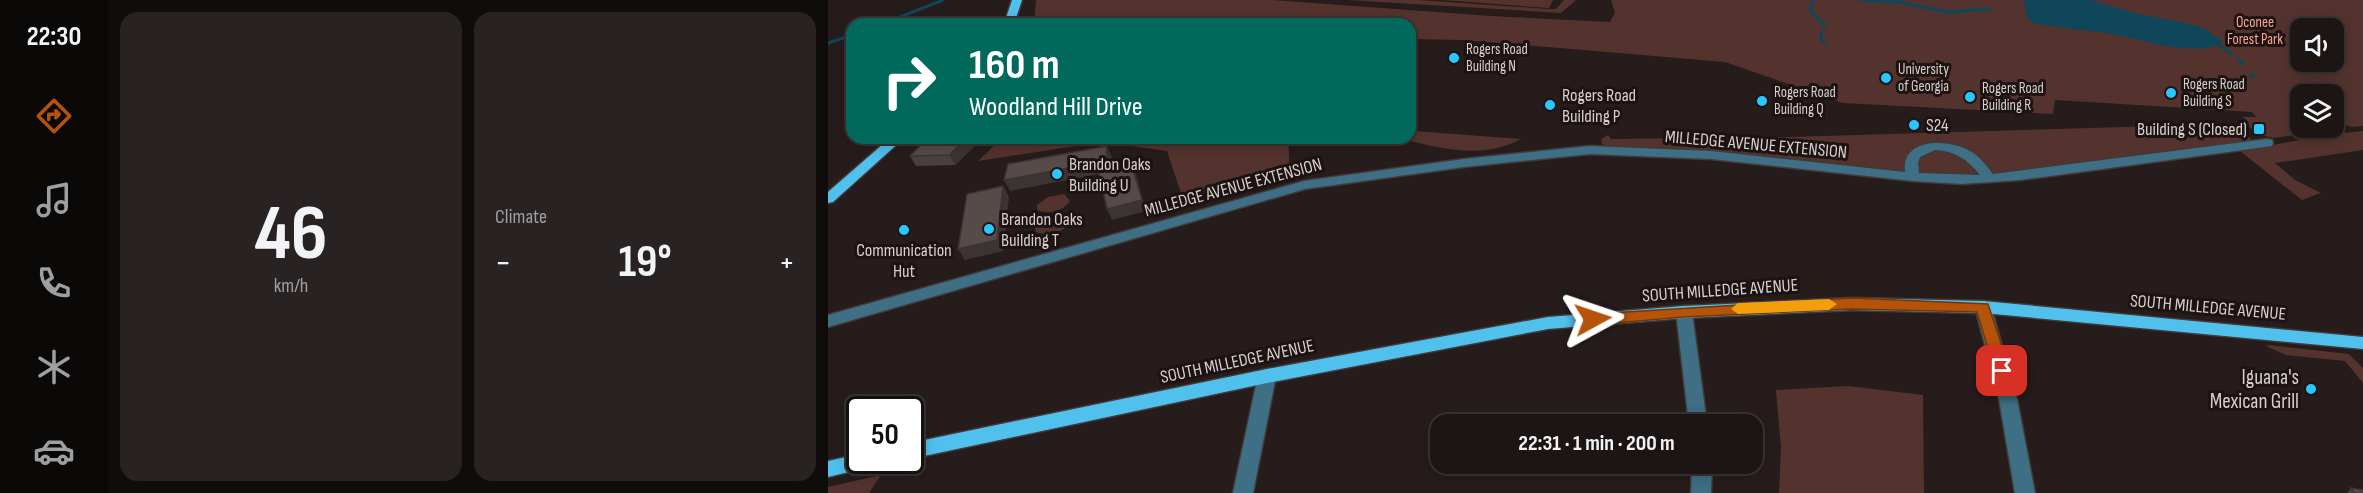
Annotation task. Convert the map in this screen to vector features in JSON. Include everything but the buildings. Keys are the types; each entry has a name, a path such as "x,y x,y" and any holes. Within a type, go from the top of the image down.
{"main road":[{"path":"1011,18 1017,0"},
{"path":"828,199 891,144"},
{"name":"SOUTH MILLEDGE AVENUE","path":"924,448 1267,376 1548,323 1684,312 1852,304 1983,307 2362,344"},
{"path":"828,469 846,465"}],"street":[{"name":"MILLEDGE AVENUE EXTENSION","path":"828,321 1194,215 1304,185 1343,178 1590,150 1712,155 1913,177 1989,178 2112,165 2267,143"},
{"path":"1913,177 1911,162 1917,153 1924,149 1944,146 1965,153 1989,178"},
{"path":"1983,307 1996,348 2018,440 2025,493"},
{"path":"1684,312 1697,414"},
{"path":"1243,493 1267,376"},
{"path":"1701,493 1702,474"}],"green space":[{"name":"Oconee Forest Park","path":"1036,0 1272,0 1610,22 1615,13 1611,0 2363,0 2363,126 2352,127 2344,124 2344,84 2290,84 2290,136 2274,138 2260,135 2244,123 2248,122 2243,117 2256,117 2252,112 2055,100 2053,114 1843,103 1725,62 1464,40 1416,39 1416,18 1034,18"},
{"path":"1347,0 1419,0 1556,9 1564,0 1576,0 1561,13"},
{"path":"1442,0 1553,0 1549,8"},
{"path":"2226,124 2235,126 2252,140 2239,144 2001,173 1969,174 1905,171 1728,152 1608,147 1602,144 1601,139 1608,135 1611,139 1789,137"},
{"path":"1416,131 1521,139 1506,146 1475,151 1416,142"},
{"path":"2363,131 2363,150 2275,163 2295,180 2321,193 2302,200 2240,151 2311,138 2344,138 2344,133"},
{"path":"996,144 1089,144 978,161"},
{"path":"1116,144 1288,144 1290,177 1229,193 1181,193 1167,151"},
{"path":"1064,194 1070,201 1060,210 1051,212 1037,210 1037,205 1048,197"},
{"path":"1064,215 1070,219 1061,231 1051,234 1036,232 1035,227 1047,218"},
{"path":"2266,346 2349,354 2363,368 2363,383 2345,361 2286,355"},
{"path":"1848,386 1923,395 1924,493 1779,493 1781,448 1776,390"},
{"path":"881,475 869,493 828,493 828,487"}],"water":[{"path":"2024,0 2090,0 2139,14 2204,28 2222,41 2222,44 2208,48 2181,48 2112,34 2033,23 2027,17"}],"waterway":[{"path":"897,18 943,0"},
{"path":"1813,0 1810,10 1825,26"},
{"path":"1860,0 1898,2 1948,12 1990,9"},
{"path":"1822,31 1821,40 1825,44"},
{"path":"828,43 846,37"},
{"path":"2218,45 2232,54"},
{"path":"2238,59 2243,64"},
{"path":"2251,74 2254,77"}],"slow traffic":[{"path":"1738,309 1829,304"}],"place":[{"name":"Rogers Road Building N","path":"1454,58"},
{"name":"University of Georgia","path":"1886,78"},
{"name":"Rogers Road Building S","path":"2171,93"},
{"name":"Rogers Road Building R","path":"1970,97"},
{"name":"Rogers Road Building Q","path":"1762,101"},
{"name":"Rogers Road Building P","path":"1550,105"},
{"name":"S24","path":"1914,125"},
{"name":"Building S (Closed)","path":"2259,129"},
{"name":"Brandon Oaks Building U","path":"1057,174"},
{"name":"Brandon Oaks Building T","path":"989,229"},
{"name":"Communication Hut","path":"904,230"},
{"name":"Iguana's Mexican Grill","path":"2311,389"}],"route":[{"path":"1593,319 1767,307 1852,304 1983,307 2002,371"}]}
